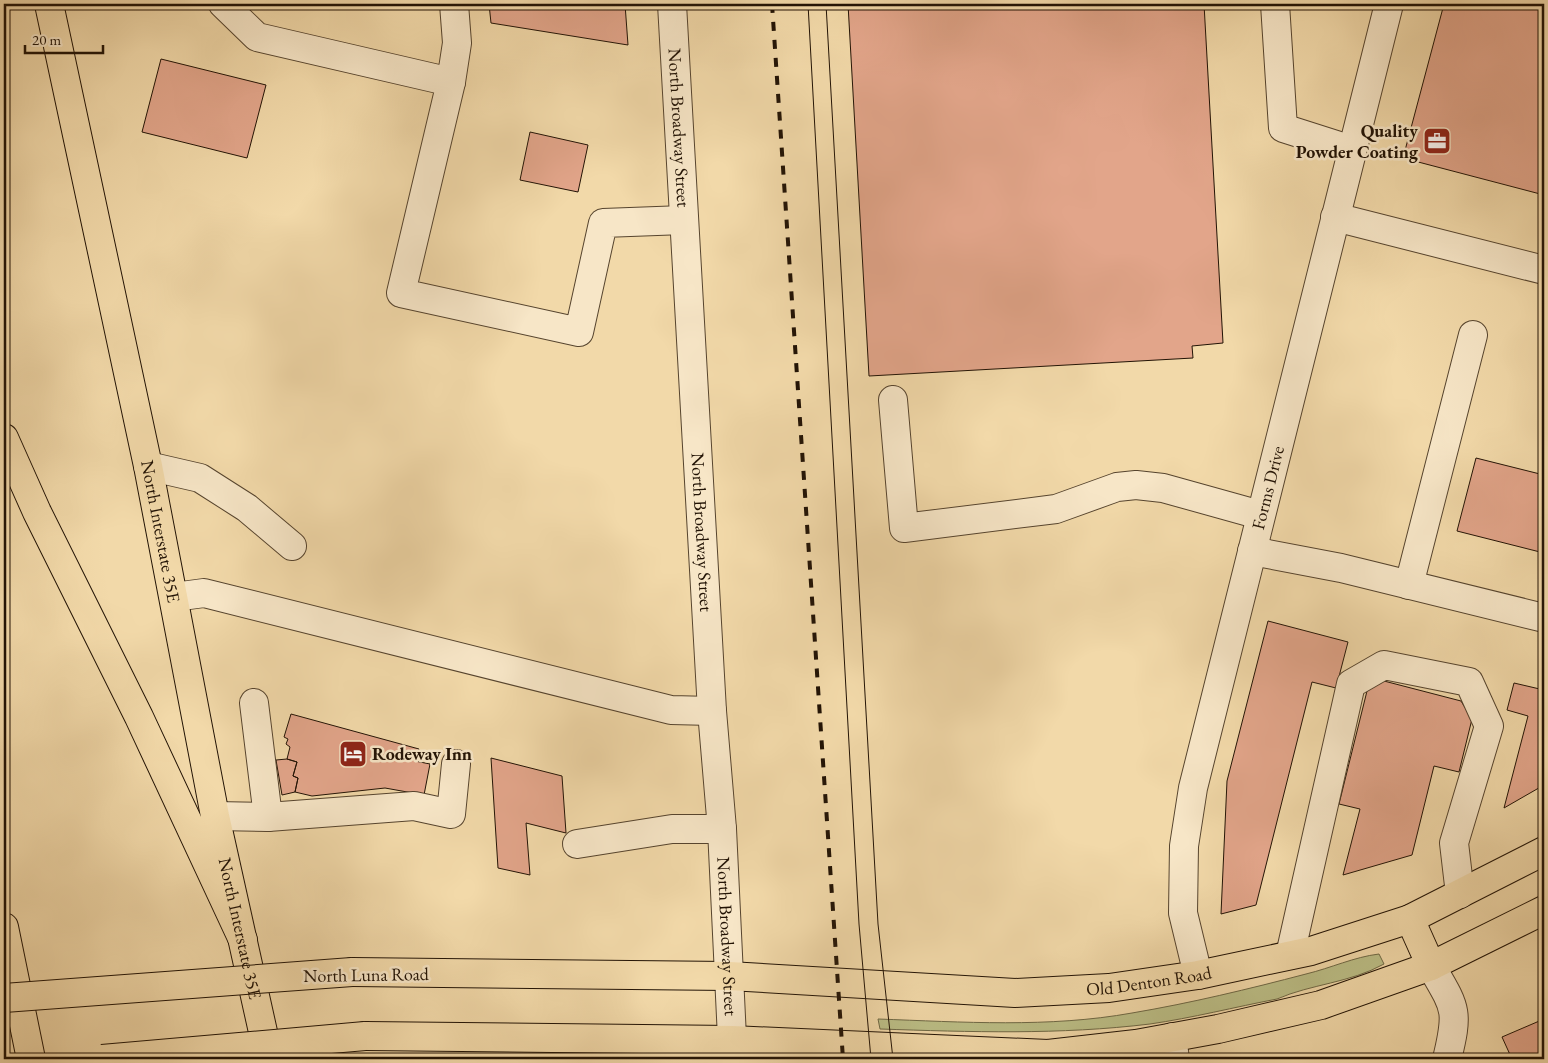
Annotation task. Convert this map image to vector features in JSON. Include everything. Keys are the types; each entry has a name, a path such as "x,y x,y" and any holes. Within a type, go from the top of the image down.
{"main road":[{"name":"North Interstate 35E","path":"49,4 148,466 215,816 269,1059"},
{"path":"4,438 37,512 139,717 243,940"},
{"name":"Old Denton Road","path":"729,976 1015,993 1109,988 1198,975 1311,951 1410,919 1544,851"},
{"path":"102,1059 365,1036 733,1050 1048,1054 1174,1048 1218,1029 1322,1005 1431,966 1544,910"},
{"path":"1410,919 1431,966"},
{"path":"4,927 31,1059"},
{"name":"North Luna Road","path":"4,998 352,972 729,976"}],"street":[{"path":"223,4 257,37 451,82"},
{"path":"454,4 457,43 451,82 401,293 579,332 603,223 684,220"},
{"name":"North Broadway Street","path":"672,4 712,711 722,829 733,1050"},
{"path":"1275,4 1284,128 1352,150"},
{"name":"Forms Drive","path":"1198,975 1183,913 1184,846 1193,788 1389,4"},
{"path":"1335,217 1544,270"},
{"path":"1409,585 1472,335"},
{"path":"893,400 904,528 1056,509 1117,487 1136,485 1163,488 1260,515"},
{"path":"148,466 200,478 247,508 292,546"},
{"path":"1252,551 1341,568 1544,618"},
{"path":"174,597 204,593 671,710 712,711"},
{"path":"1290,955 1351,684 1384,665 1469,682 1489,726 1454,842 1460,894"},
{"path":"254,703 268,817"},
{"path":"215,816 268,817 414,806 451,814 456,764"},
{"path":"577,844 672,829 722,829"},
{"path":"1431,966 1452,1002 1455,1020 1447,1059"}],"green space":[{"path":"1379,954 1384,964 1358,975 1277,999 1150,1024 1082,1030 948,1031 880,1029 878,1019 1005,1023 1101,1018 1220,995"}],"building":[{"path":"489,4 625,4 628,45 491,23"},
{"path":"848,4 1204,4 1223,343 1192,346 1193,358 869,376"},
{"path":"1444,4 1544,4 1544,195 1403,158"},
{"path":"161,59 266,85 247,158 142,132"},
{"path":"530,132 588,145 578,192 520,180"},
{"path":"1476,458 1544,475 1544,553 1457,531"},
{"path":"1268,621 1348,642 1336,688 1312,682 1256,905 1221,914 1227,781"},
{"path":"1384,681 1461,701 1472,719 1459,772 1434,766 1412,855 1343,875 1360,809 1339,804 1367,691"},
{"path":"1514,683 1544,690 1544,785 1504,808 1528,716 1507,710"},
{"name":"Rodeway Inn","path":"291,714 419,749 415,761 430,764 424,795 385,788 312,796 295,792 298,778 293,776 297,762 287,759 290,747 286,744 288,739 284,737"},
{"path":"491,758 562,776 566,833 526,823 530,875 498,868"},
{"path":"287,759 297,762 293,776 298,778 295,792 282,795 276,760"},
{"path":"1544,1019 1544,1059 1512,1059 1502,1037"}],"tram line":[{"path":"808,4 859,924 871,1059"},
{"path":"826,4 878,924 893,1059"}],"railway":[{"path":"772,4 843,1059"}],"place":[{"name":"Quality Powder Coating","path":"1437,141"},
{"name":"Rodeway Inn","path":"353,754"}]}
